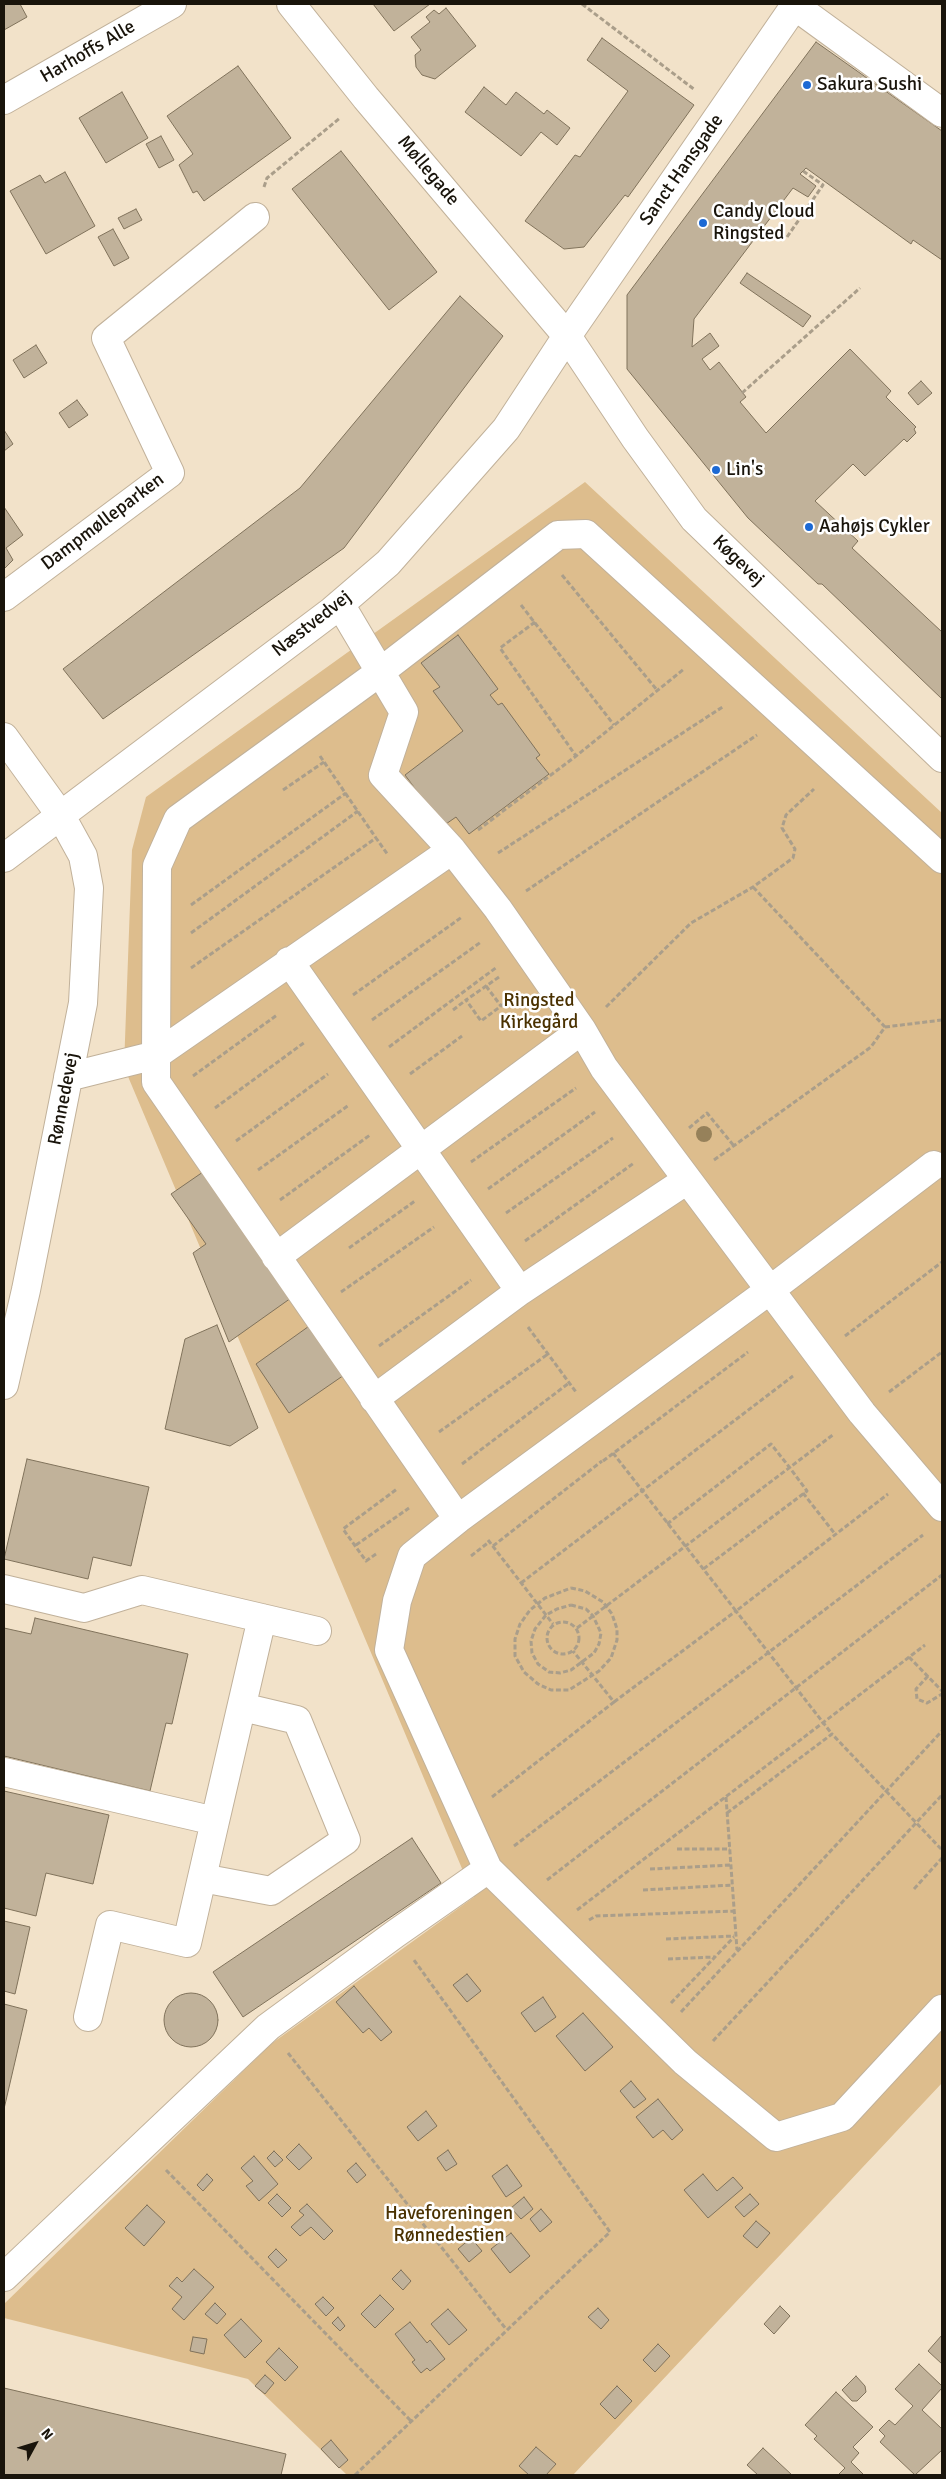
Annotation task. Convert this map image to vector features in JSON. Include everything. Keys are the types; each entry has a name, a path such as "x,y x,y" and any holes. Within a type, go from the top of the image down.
{"street":[{"name":"Harhoffs Alle","path":"4,100 172,4"},
{"name":"Møllegade","path":"291,4 366,98 567,336"},
{"name":"Sanct Hansgade","path":"567,336 796,5"},
{"path":"796,5 942,113"},
{"name":"Dampmølleparken","path":"4,597 170,473 106,338 255,217"},
{"name":"Næstvedvej","path":"4,858 340,604 388,563 506,428 567,336"},
{"name":"Køgevej","path":"567,336 635,438 694,519 942,758"},
{"path":"463,1516 426,1474 156,1082 157,866 178,820 380,672 558,535 586,534 942,859"},
{"path":"340,604 404,712 383,775 469,871 525,946 582,1030 604,1068 687,1180 862,1413 942,1507"},
{"name":"Rønnedevej","path":"4,737 61,816 83,856 89,888 83,1003 68,1076 15,1291 4,1385"},
{"path":"68,1076 156,1055 406,879 452,850"},
{"path":"289,961 479,1233 515,1296"},
{"path":"276,1257 582,1030"},
{"path":"939,1166 463,1516 412,1556 397,1601 389,1650 488,1867 653,2032 690,2066 776,2137 842,2117 942,2009"},
{"path":"374,1398 515,1296 687,1180"},
{"path":"4,1589 84,1608 142,1590 317,1631"},
{"path":"88,2017 110,1925 187,1943 262,1618"},
{"path":"202,1878 271,1891 346,1840 297,1720 242,1707"},
{"path":"4,1772 215,1821"},
{"path":"4,2277 268,2027 488,1867"}],"path":[{"path":"582,4 723,111"},
{"path":"255,217 267,178 366,98"},
{"path":"787,237 823,185 803,171"},
{"path":"742,393 860,288"},
{"path":"540,548 657,690"},
{"path":"501,579 614,725"},
{"path":"535,622 500,648 576,756"},
{"path":"452,850 576,756 711,648"},
{"path":"469,871 754,687"},
{"path":"349,997 498,910 786,716"},
{"path":"302,729 406,879"},
{"path":"283,790 324,762"},
{"path":"582,1030 691,923 754,887 793,858 794,849 782,828 786,815 839,764"},
{"path":"156,930 346,793"},
{"path":"156,959 358,811"},
{"path":"156,992 376,838"},
{"path":"754,887 885,1027"},
{"path":"367,1023 498,910"},
{"path":"386,1049 525,946"},
{"path":"466,1000 480,1021 544,974"},
{"path":"453,1010 499,977"},
{"path":"486,986 500,1006"},
{"path":"166,1096 310,992"},
{"path":"687,1180 871,1047 885,1027 942,1020"},
{"path":"187,1128 332,1022"},
{"path":"252,1221 385,1098 462,1036"},
{"path":"209,1160 354,1055"},
{"path":"230,1190 385,1098"},
{"path":"664,1149 708,1113 734,1146"},
{"path":"479,1233 641,1118"},
{"path":"521,1583 942,1262"},
{"path":"515,1296 548,1354 595,1419"},
{"path":"577,1628 942,1352"},
{"path":"356,1546 548,1354"},
{"path":"382,1549 366,1561 343,1529 569,1383"},
{"path":"667,1524 772,1444 807,1491 702,1570"},
{"path":"613,1454 832,1734 942,1850"},
{"path":"465,1817 914,1474"},
{"path":"803,1493 836,1534"},
{"path":"463,1516 490,1542 553,1624"},
{"path":"488,1867 926,1532"},
{"path":"468,1558 490,1542"},
{"path":"520,1900 942,1575"},
{"path":"571,1588 585,1590 606,1606 612,1614 617,1629 617,1640 611,1658 593,1676 569,1690 551,1690 538,1684 524,1672 516,1656 515,1639 520,1624 537,1604 558,1591 571,1588"},
{"path":"571,1606 586,1609 593,1616 601,1632 599,1644 594,1654 582,1664 560,1673 549,1672 538,1664 532,1653 531,1641 535,1629 546,1615 557,1609 571,1606"},
{"path":"564,1621 570,1622 577,1628 579,1642 573,1651 558,1654 547,1644 547,1633 553,1624 564,1621"},
{"path":"556,1935 726,1796 925,1645"},
{"path":"573,1651 614,1702"},
{"path":"909,1657 928,1676 942,1693 926,1703 917,1699 916,1689 928,1676"},
{"path":"653,2032 737,1951 942,1731"},
{"path":"727,1813 832,1734"},
{"path":"690,2066 942,1795"},
{"path":"726,1796 733,1885 734,1936 737,1951"},
{"path":"677,1849 730,1848"},
{"path":"914,1889 942,1858"},
{"path":"650,1869 731,1865"},
{"path":"642,1890 733,1885"},
{"path":"556,1935 596,1916 734,1911"},
{"path":"355,2475 412,2422 506,2329 610,2232 394,1934"},
{"path":"666,1938 734,1936"},
{"path":"653,2032 714,1957 734,1936"},
{"path":"668,1959 714,1957"},
{"path":"268,2027 506,2329"},
{"path":"143,2147 412,2422"}],"green space":[{"name":"Ringsted Kirkegård","path":"585,482 942,813 942,2083 573,2475 347,2475 248,2379 4,2318 4,2304 271,2044 474,1897 124,1067 132,850 146,797"}],"building":[{"path":"4,4 20,4 27,17 4,30"},
{"path":"373,4 430,4 394,31"},
{"path":"446,8 476,46 435,79 422,75 416,67 415,55 421,50 411,37 430,22 426,17 434,10 439,14"},
{"path":"602,38 694,105 628,197 625,195 584,247 564,249 525,221 575,155 580,157 628,91 587,60"},
{"path":"816,42 942,131 942,260 913,240 911,244 806,168 800,174 816,186 808,197 793,188 694,319 692,347 710,333 719,346 702,359 710,370 719,362 746,397 740,402 766,433 850,349 891,391 886,397 916,427 914,429 916,433 907,442 904,439 865,476 853,464 815,501 858,541 852,548 942,632 942,699 822,584 818,584 748,518 627,369 627,295"},
{"path":"238,66 291,138 204,201 197,191 193,193 179,165 193,154 167,116"},
{"path":"484,87 506,105 516,92 544,114 547,110 570,128 557,145 541,132 521,156 465,112"},
{"path":"122,92 148,138 106,163 79,118"},
{"path":"161,136 174,160 159,168 146,144"},
{"path":"341,151 437,272 389,310 292,189"},
{"path":"65,172 95,226 46,254 10,191 40,175 45,183"},
{"path":"136,209 142,220 124,229 118,218"},
{"path":"113,229 129,258 114,266 98,237"},
{"path":"747,273 811,316 803,327 740,283"},
{"path":"460,296 503,336 344,548 103,719 63,669 300,488"},
{"path":"36,345 47,363 24,378 13,360"},
{"path":"921,381 932,393 918,405 908,393"},
{"path":"77,400 88,415 69,428 59,413"},
{"path":"4,430 13,444 4,451"},
{"path":"4,507 23,535 6,548 13,560 4,569"},
{"path":"458,635 498,689 490,695 498,705 502,703 540,755 536,758 549,774 469,834 456,817 443,826 405,775 463,731 433,691 440,687 421,663"},
{"path":"203,1172 291,1298 229,1342 193,1253 206,1244 171,1194"},
{"path":"312,1324 347,1373 289,1413 256,1364"},
{"path":"217,1325 258,1428 230,1446 165,1429 185,1339"},
{"path":"27,1459 149,1487 131,1566 93,1557 88,1579 4,1559"},
{"path":"35,1618 188,1654 172,1724 166,1723 150,1791 4,1756 4,1628 31,1634"},
{"path":"4,1791 109,1815 93,1884 46,1873 36,1916 4,1908"},
{"path":"412,1838 441,1883 243,2017 213,1972"},
{"path":"4,1921 30,1927 15,1994 4,1991"},
{"path":"467,1974 481,1991 467,2002 453,1985"},
{"path":"354,1986 392,2032 381,2041 369,2028 363,2033 336,2002"},
{"path":"186,1993 196,1993 206,1997 214,2005 218,2020 214,2035 206,2043 196,2047 186,2047 176,2043 168,2035 164,2025 164,2015 168,2005 176,1997"},
{"path":"543,1997 556,2017 535,2032 521,2013"},
{"path":"4,2004 27,2010 4,2109"},
{"path":"583,2013 613,2047 585,2071 556,2036"},
{"path":"631,2081 646,2099 634,2108 620,2091"},
{"path":"658,2099 683,2130 672,2140 663,2130 653,2138 636,2117"},
{"path":"426,2111 437,2126 418,2141 407,2127"},
{"path":"299,2144 312,2158 299,2170 286,2157"},
{"path":"448,2150 457,2164 446,2171 437,2158"},
{"path":"274,2151 283,2160 275,2167 267,2158"},
{"path":"254,2156 278,2184 259,2201 246,2186 253,2181 241,2168"},
{"path":"356,2163 366,2175 357,2183 347,2171"},
{"path":"507,2165 522,2186 506,2197 492,2176"},
{"path":"207,2174 213,2180 203,2191 197,2185"},
{"path":"703,2174 717,2191 733,2177 743,2188 708,2218 684,2190"},
{"path":"277,2194 291,2208 282,2217 268,2203"},
{"path":"750,2194 759,2204 744,2217 735,2207"},
{"path":"524,2197 533,2209 521,2219 511,2208"},
{"path":"307,2204 333,2231 324,2240 311,2227 300,2236 291,2227 304,2215 299,2211"},
{"path":"147,2205 165,2222 144,2246 125,2228"},
{"path":"541,2209 552,2222 540,2232 530,2219"},
{"path":"756,2221 770,2233 757,2248 743,2236"},
{"path":"511,2233 530,2256 510,2273 491,2249"},
{"path":"471,2238 482,2251 469,2262 458,2249"},
{"path":"276,2249 287,2260 278,2268 268,2257"},
{"path":"194,2269 214,2287 184,2320 172,2309 182,2297 169,2286 177,2277 182,2282"},
{"path":"401,2270 411,2281 403,2290 392,2279"},
{"path":"380,2295 394,2309 375,2328 361,2314"},
{"path":"323,2297 334,2308 326,2316 315,2304"},
{"path":"215,2303 226,2314 217,2324 205,2314"},
{"path":"780,2306 790,2316 774,2334 764,2324"},
{"path":"598,2308 609,2320 601,2329 588,2317"},
{"path":"448,2309 467,2330 449,2345 431,2324"},
{"path":"338,2317 345,2326 340,2331 332,2323"},
{"path":"241,2319 262,2341 245,2358 224,2335"},
{"path":"410,2322 427,2343 430,2340 445,2359 430,2371 427,2368 421,2373 412,2362 415,2360 395,2334"},
{"path":"942,2335 942,2364 928,2351"},
{"path":"193,2337 207,2339 204,2354 190,2351"},
{"path":"658,2344 670,2356 655,2372 643,2360"},
{"path":"279,2348 298,2367 285,2381 266,2362"},
{"path":"919,2364 942,2386 922,2410 942,2429 942,2450 915,2475 880,2442 885,2436 879,2430 889,2420 895,2425 913,2406 895,2389"},
{"path":"265,2375 274,2383 265,2394 255,2386"},
{"path":"856,2376 865,2386 866,2392 857,2401 852,2401 842,2390"},
{"path":"617,2386 632,2401 615,2419 600,2404"},
{"path":"4,2388 286,2454 281,2475 4,2475"},
{"path":"836,2392 873,2427 853,2447 859,2453 851,2462 864,2475 838,2475 845,2468 814,2439 817,2436 805,2425"},
{"path":"331,2440 348,2460 339,2468 321,2449"},
{"path":"536,2447 556,2464 546,2475 529,2475 519,2466"},
{"path":"763,2448 792,2475 758,2475 747,2465"}],"place":[{"name":"Sakura Sushi","path":"807,85"},
{"name":"Candy Cloud Ringsted","path":"703,223"},
{"name":"Lin's","path":"716,470"},
{"name":"Aahøjs Cykler","path":"809,527"}],"park label":[{"name":"Haveforeningen Rønnedestien","path":"449,2225"}]}
